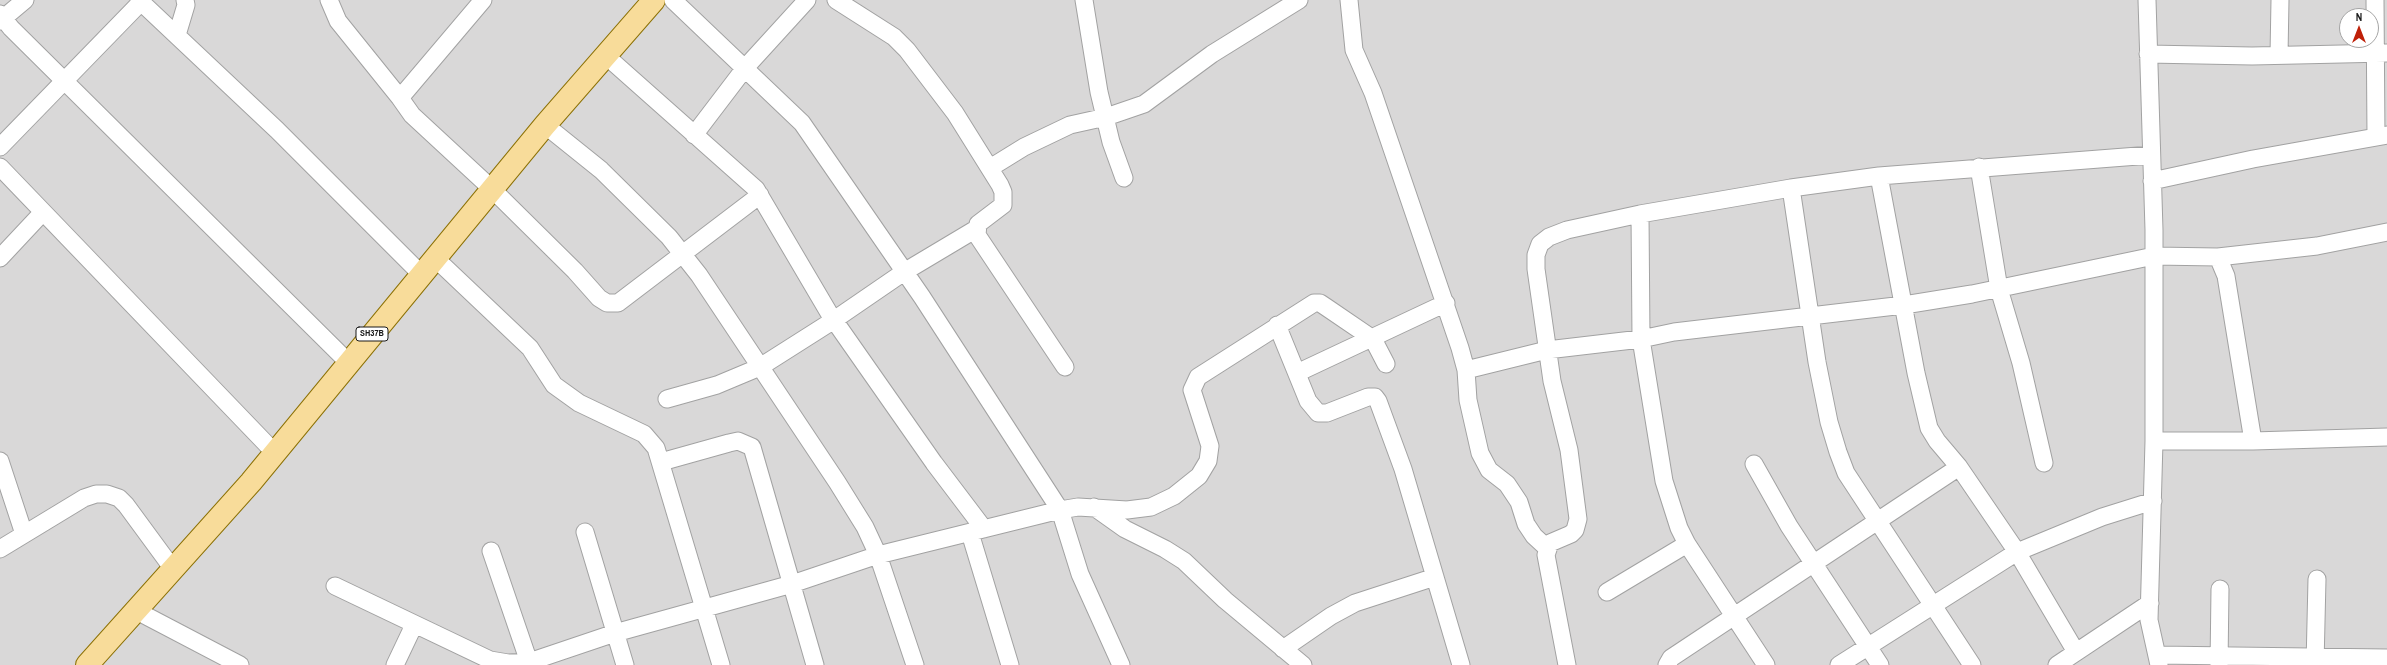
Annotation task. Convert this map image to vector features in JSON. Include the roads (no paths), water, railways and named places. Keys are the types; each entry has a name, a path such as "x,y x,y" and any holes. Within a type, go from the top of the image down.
{"main road":[{"name":"SH37B","path":"87,665 251,482 545,125 654,0"}],"street":[{"path":"25,0 1,18 349,363"},
{"path":"177,35 186,5 185,0"},
{"path":"330,0 338,21 412,115 492,189 575,271 599,298 607,304 618,303 681,253 760,195"},
{"path":"400,98 483,0"},
{"path":"673,0 802,123 904,272 1008,427 1060,510 1080,574 1121,665"},
{"path":"694,135 745,68 808,0"},
{"path":"667,399 717,385 760,367 834,320 904,272 976,229 978,224 1003,205 1005,199 1002,188 990,168 955,113 907,50 894,37 836,0"},
{"path":"1084,0 1111,142 1124,178"},
{"path":"990,168 1024,147 1070,125 1106,117 1144,104 1212,54 1299,0"},
{"path":"1349,0 1354,50 1373,94 1446,303 1466,370 1468,400 1480,453 1489,470 1507,484 1518,502 1526,524 1534,536 1547,548"},
{"path":"2146,0 2154,256 2154,441 2149,620 2158,660 2315,661 2387,658"},
{"path":"2279,56 2280,0"},
{"path":"2152,181 2382,136 2382,53 2375,0"},
{"path":"0,147 65,81 140,1 277,130 421,274"},
{"path":"2148,54 2279,56 2382,53"},
{"path":"605,56 756,189 760,195 834,320 934,463 977,531 1010,665"},
{"path":"545,125 601,170 669,237 699,275 837,482 864,527 878,555 915,665"},
{"path":"1567,665 1546,555 1547,548 1550,543 1571,534 1575,530 1578,519 1568,450 1547,350 1536,269 1536,255 1540,244 1549,237 1567,230 1640,214 1791,188 1879,176 1979,167 2151,155"},
{"path":"0,167 275,453"},
{"path":"1979,167 1999,289 2022,363 2044,462"},
{"path":"1879,176 1916,373 1929,428 1936,441 1959,467 2017,552 2076,652"},
{"path":"1791,188 1809,316 1823,396 1838,452 1846,473 1972,665"},
{"path":"0,258 42,212"},
{"path":"1640,214 1641,339 1664,481 1679,528 1687,544 1766,665"},
{"path":"976,229 977,235 1064,368"},
{"path":"1466,370 1547,350 1641,339 1674,332 1904,305 1999,289 2154,256 2218,257 2317,246 2387,232"},
{"path":"2218,257 2226,276 2253,441"},
{"path":"435,258 530,348 554,385 579,403 644,434 656,448 721,665"},
{"path":"335,586 490,660 529,664 615,633 792,584 878,555 1060,510 1094,507 1127,510 1151,507 1174,496 1199,476 1208,461 1210,446 1193,397 1193,384 1198,377 1307,305 1320,303 1373,339 1386,364"},
{"path":"1296,374 1373,339 1446,303"},
{"path":"1277,325 1308,401 1318,413 1327,413 1368,397 1375,397 1378,401 1403,469 1461,665"},
{"path":"2154,441 2253,441 2387,438"},
{"path":"661,462 738,441 752,447 815,665"},
{"path":"0,461 24,534"},
{"path":"1754,464 1814,564 1880,665"},
{"path":"1667,665 1671,658 1878,523 1959,467"},
{"path":"0,549 84,498 96,494 107,494 119,498 126,505 173,569"},
{"path":"1839,665 2017,552 2102,517 2153,500"},
{"path":"1094,507 1125,529 1165,549 1184,562 1225,600 1303,665"},
{"path":"585,532 625,665"},
{"path":"1607,592 1687,544"},
{"path":"491,551 529,664"},
{"path":"1283,649 1331,616 1355,603 1435,577"},
{"path":"2315,661 2317,579"},
{"path":"2219,660 2220,589"},
{"path":"2057,665 2150,603"},
{"path":"135,610 240,665"},
{"path":"395,665 414,624"}]}
